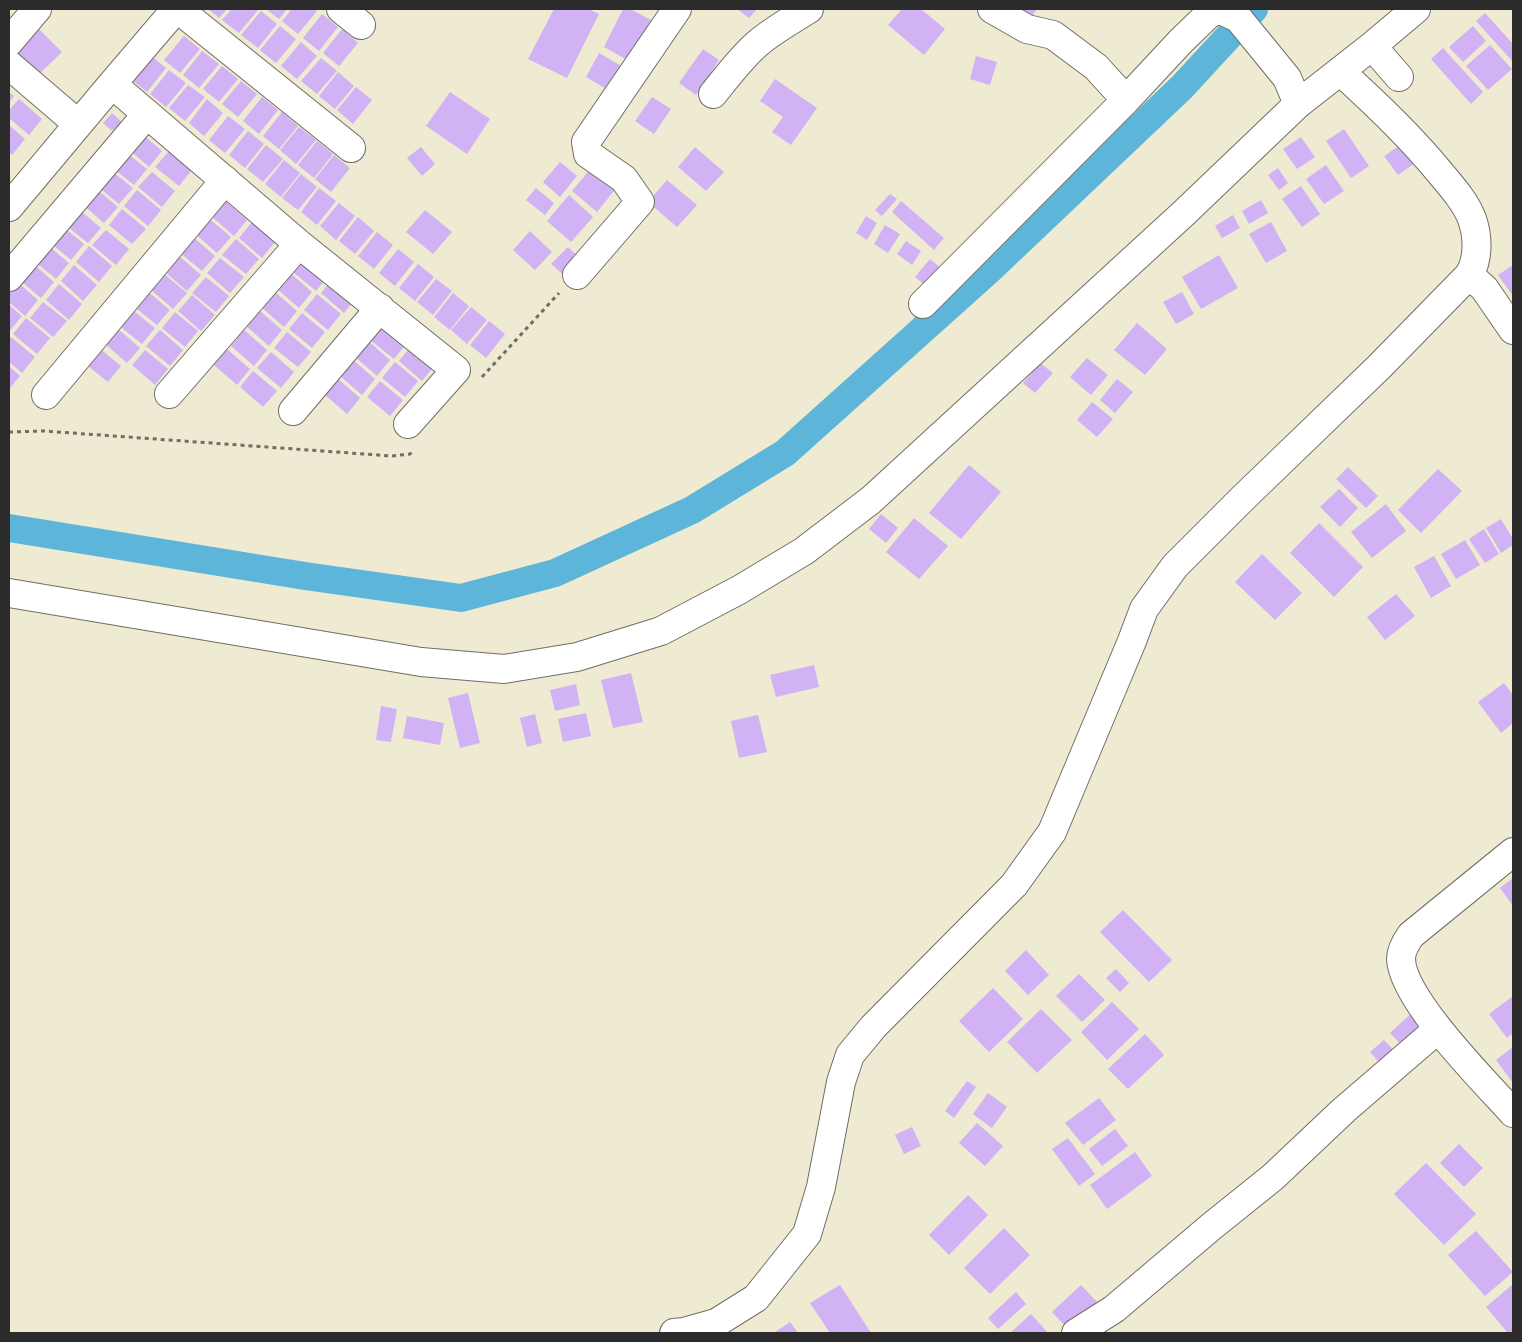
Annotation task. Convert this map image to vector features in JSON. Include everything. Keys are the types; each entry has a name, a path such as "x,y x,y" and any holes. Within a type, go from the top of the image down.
{"street":[{"path":"9,42 37,9"},
{"path":"9,207 177,9 351,148"},
{"path":"576,275 640,202 624,179 588,154 586,142 677,9"},
{"path":"713,94 757,43 809,9"},
{"path":"992,9 1027,30 1053,35 1096,67 1126,100"},
{"path":"9,593 421,662 504,669 577,657 660,631 739,590 804,552 871,500 1184,213 1298,104 1416,9"},
{"path":"923,304 1212,11 1223,11 1238,18 1287,78 1298,104"},
{"path":"1372,46 1399,77"},
{"path":"9,65 78,124"},
{"path":"674,1333 716,1323 756,1298 807,1234 821,1188 841,1082 850,1055 873,1027 1014,885 1052,832 1144,609 1175,566 1379,367 1474,267 1477,244 1472,219 1456,191 1430,159 1393,120 1340,71"},
{"path":"112,84 299,244 456,370 408,424"},
{"path":"9,277 148,114"},
{"path":"46,395 225,180"},
{"path":"169,394 299,244"},
{"path":"1469,274 1484,288 1513,330"},
{"path":"293,411 380,308"},
{"path":"1513,852 1411,935 1404,945 1401,958 1407,983 1438,1029 1513,1113"},
{"path":"1076,1333 1114,1309 1273,1177 1344,1110 1438,1029"}],"building":[{"path":"208,9 227,9 219,18"},
{"path":"232,9 258,10 239,33 222,20"},
{"path":"266,9 287,9 279,19"},
{"path":"292,9 315,9 317,11 298,34 282,21"},
{"path":"554,9 588,9 599,14 567,78 528,59"},
{"path":"623,9 630,9 651,20 629,61 604,47"},
{"path":"737,9 757,9 749,18"},
{"path":"902,9 921,9 945,29 924,55 888,25"},
{"path":"1017,9 1037,9 1030,19"},
{"path":"261,11 277,24 258,48 241,35"},
{"path":"1485,13 1513,44 1513,62 1476,21"},
{"path":"322,14 338,27 319,51 303,38"},
{"path":"34,24 62,52 33,80 9,55"},
{"path":"280,26 296,39 276,63 260,50"},
{"path":"1473,26 1486,41 1463,62 1449,47"},
{"path":"342,29 358,43 339,66 323,53"},
{"path":"184,36 200,49 180,73 164,60"},
{"path":"301,42 317,56 297,79 281,66"},
{"path":"1490,45 1512,69 1488,90 1466,66"},
{"path":"1443,48 1483,92 1471,104 1431,59"},
{"path":"703,49 719,60 696,95 679,83"},
{"path":"202,51 219,64 199,88 183,75"},
{"path":"599,53 623,67 610,91 586,77"},
{"path":"150,55 166,68 147,92 131,79"},
{"path":"976,56 997,62 990,85 970,79"},
{"path":"321,58 337,71 317,94 301,81"},
{"path":"222,66 238,79 219,102 203,89"},
{"path":"169,70 186,83 166,107 150,94"},
{"path":"338,72 354,86 335,109 319,96"},
{"path":"775,79 817,108 791,145 772,132 783,117 760,101"},
{"path":"241,81 257,94 238,117 222,104"},
{"path":"188,85 205,97 185,121 169,108"},
{"path":"356,87 372,100 353,124 337,110"},
{"path":"9,92 14,96 9,103"},
{"path":"450,92 490,119 467,154 426,126"},
{"path":"262,97 278,110 259,134 243,121"},
{"path":"652,97 671,109 654,134 635,121"},
{"path":"19,99 42,119 29,135 9,118 9,110"},
{"path":"207,99 223,113 204,136 189,123"},
{"path":"282,112 298,126 279,149 263,136"},
{"path":"112,113 122,122 112,131 103,123"},
{"path":"228,116 245,129 225,153 209,140"},
{"path":"9,125 25,139 12,155 9,152"},
{"path":"299,127 316,140 296,164 280,150"},
{"path":"1344,129 1369,166 1351,178 1326,141"},
{"path":"139,131 162,151 149,167 126,147"},
{"path":"248,131 264,144 245,168 229,155"},
{"path":"1301,137 1315,157 1297,169 1283,149"},
{"path":"317,141 333,154 314,178 298,165"},
{"path":"1405,142 1418,161 1398,175 1384,156"},
{"path":"266,145 283,159 263,182 247,169"},
{"path":"421,147 435,164 422,176 407,158"},
{"path":"695,147 724,172 706,191 678,167"},
{"path":"123,150 147,169 134,185 110,166"},
{"path":"169,151 192,170 179,186 155,167"},
{"path":"334,155 350,168 331,192 315,179"},
{"path":"284,160 300,173 281,197 265,184"},
{"path":"560,162 577,176 560,197 543,182"},
{"path":"1326,165 1344,191 1324,204 1306,179"},
{"path":"592,167 617,187 597,212 572,191"},
{"path":"1278,168 1288,183 1279,190 1268,175"},
{"path":"109,169 133,188 119,204 96,185"},
{"path":"152,172 175,191 162,207 138,187"},
{"path":"301,174 317,187 298,210 282,198"},
{"path":"667,180 697,205 677,227 648,202"},
{"path":"1301,186 1320,214 1302,227 1282,199"},
{"path":"94,187 118,207 104,223 81,203"},
{"path":"319,188 336,201 317,225 301,212"},
{"path":"536,188 554,203 545,215 526,200"},
{"path":"137,190 161,210 148,226 124,206"},
{"path":"890,194 897,199 882,216 875,210"},
{"path":"569,195 593,217 571,242 547,221"},
{"path":"224,200 247,220 234,236 211,216"},
{"path":"1261,200 1268,213 1249,224 1242,211"},
{"path":"901,201 944,238 934,250 892,212"},
{"path":"339,203 355,216 336,240 320,226"},
{"path":"77,208 101,228 88,243 64,224"},
{"path":"122,209 146,229 132,244 109,225"},
{"path":"425,210 452,232 433,254 406,232"},
{"path":"1233,215 1240,228 1222,238 1215,226"},
{"path":"866,216 877,223 867,240 856,233"},
{"path":"207,217 231,237 217,253 194,233"},
{"path":"358,217 374,231 355,254 339,241"},
{"path":"252,222 275,242 262,258 239,238"},
{"path":"1271,222 1287,251 1266,263 1249,234"},
{"path":"60,224 84,244 71,260 47,240"},
{"path":"885,225 900,234 888,253 874,244"},
{"path":"106,230 129,249 116,265 92,245"},
{"path":"530,231 552,252 535,270 513,250"},
{"path":"377,232 393,245 374,269 358,256"},
{"path":"192,236 215,256 202,271 179,252"},
{"path":"236,239 259,259 246,274 222,255"},
{"path":"906,241 921,251 912,265 897,254"},
{"path":"45,243 69,263 56,279 32,259"},
{"path":"89,246 112,266 99,282 76,262"},
{"path":"568,247 584,262 568,279 551,264"},
{"path":"398,249 414,262 395,286 379,273"},
{"path":"178,255 201,275 187,291 164,271"},
{"path":"1219,255 1238,288 1201,309 1182,277"},
{"path":"306,256 329,275 316,291 293,272"},
{"path":"220,258 244,277 230,293 207,273"},
{"path":"930,259 943,270 927,287 915,277"},
{"path":"31,262 54,282 41,298 17,278"},
{"path":"418,264 434,277 415,301 399,288"},
{"path":"74,265 97,285 83,301 61,281"},
{"path":"1513,265 1513,296 1498,275"},
{"path":"289,272 312,292 299,308 276,288"},
{"path":"163,273 187,293 173,309 150,289"},
{"path":"206,277 229,296 216,312 192,293"},
{"path":"334,277 357,297 344,313 321,293"},
{"path":"436,279 452,291 433,315 417,302"},
{"path":"15,280 38,300 25,316 9,302 9,288"},
{"path":"59,284 82,304 69,320 46,300"},
{"path":"146,290 170,310 157,325 133,306"},
{"path":"274,291 297,311 284,327 261,307"},
{"path":"1182,292 1194,314 1176,324 1163,302"},
{"path":"453,293 469,306 450,330 434,317"},
{"path":"317,294 341,314 328,330 304,310"},
{"path":"192,295 215,315 201,331 178,311"},
{"path":"43,302 67,321 53,337 30,318"},
{"path":"9,305 22,316 9,332"},
{"path":"471,307 487,320 467,344 451,330"},
{"path":"131,309 155,328 142,344 118,325"},
{"path":"259,310 282,330 269,346 246,326"},
{"path":"175,312 198,331 185,347 162,328"},
{"path":"302,313 325,332 312,348 289,329"},
{"path":"26,318 50,338 37,354 13,334"},
{"path":"489,321 505,334 486,358 470,345"},
{"path":"1137,323 1167,349 1145,375 1114,350"},
{"path":"384,324 407,343 394,359 370,340"},
{"path":"117,328 140,348 127,363 104,343"},
{"path":"160,330 183,350 170,366 146,346"},
{"path":"244,330 267,350 254,366 231,346"},
{"path":"287,332 311,352 298,367 274,348"},
{"path":"11,337 35,357 22,373 9,362 9,340"},
{"path":"367,340 390,360 377,376 354,356"},
{"path":"412,345 435,365 422,381 399,361"},
{"path":"98,347 121,366 108,382 84,363"},
{"path":"227,349 250,369 237,385 213,364"},
{"path":"145,350 168,369 155,385 132,365"},
{"path":"271,352 294,372 281,388 257,368"},
{"path":"1087,358 1108,375 1091,395 1070,377"},
{"path":"352,359 375,379 362,395 339,375"},
{"path":"395,362 418,381 405,397 382,378"},
{"path":"1040,363 1053,373 1035,393 1023,383"},
{"path":"9,366 20,376 9,389"},
{"path":"253,371 277,391 263,407 240,387"},
{"path":"337,378 360,398 347,414 324,394"},
{"path":"1117,379 1133,392 1115,413 1100,400"},
{"path":"380,381 403,400 390,416 367,397"},
{"path":"1092,402 1113,419 1097,437 1077,420"},
{"path":"969,465 1001,492 961,539 929,513"},
{"path":"1348,467 1378,496 1366,508 1336,479"},
{"path":"1438,469 1462,491 1421,533 1398,510"},
{"path":"1339,489 1358,508 1340,527 1320,507"},
{"path":"1386,504 1406,531 1372,558 1351,532"},
{"path":"881,514 898,528 886,543 869,529"},
{"path":"914,518 948,546 919,579 886,552"},
{"path":"1501,519 1513,539 1513,545 1501,553 1486,528"},
{"path":"1319,523 1363,567 1334,597 1290,553"},
{"path":"1484,529 1499,554 1485,563 1469,539"},
{"path":"1465,540 1480,565 1456,579 1441,554"},
{"path":"1262,554 1302,593 1275,620 1235,582"},
{"path":"1434,556 1451,586 1431,598 1414,567"},
{"path":"1396,594 1415,616 1385,640 1367,617"},
{"path":"814,665 819,687 776,697 770,675"},
{"path":"631,673 643,722 613,728 601,680"},
{"path":"1504,683 1513,695 1513,723 1501,733 1478,702"},
{"path":"576,684 580,705 555,711 550,690"},
{"path":"468,693 480,743 460,748 448,698"},
{"path":"381,706 397,709 391,742 376,740"},
{"path":"586,713 591,736 563,742 558,719"},
{"path":"535,714 542,743 527,747 520,718"},
{"path":"758,715 767,752 739,758 731,721"},
{"path":"407,716 444,723 440,745 403,738"},
{"path":"1513,878 1513,906 1500,888"},
{"path":"1123,910 1172,960 1149,982 1100,932"},
{"path":"1026,950 1049,975 1028,995 1005,971"},
{"path":"1116,969 1129,983 1120,992 1106,978"},
{"path":"1079,974 1105,1000 1082,1022 1056,996"},
{"path":"993,988 1023,1019 989,1052 959,1021"},
{"path":"1513,996 1513,1033 1507,1038 1489,1014"},
{"path":"1112,1002 1139,1029 1107,1060 1081,1032"},
{"path":"1417,1008 1434,1027 1408,1052 1390,1033"},
{"path":"1041,1009 1072,1040 1037,1073 1007,1042"},
{"path":"1145,1034 1164,1055 1128,1089 1108,1069"},
{"path":"1384,1040 1400,1057 1386,1070 1370,1052"},
{"path":"1513,1047 1513,1083 1496,1060"},
{"path":"967,1081 976,1087 954,1118 945,1111"},
{"path":"988,1093 1007,1107 992,1128 973,1114"},
{"path":"1099,1098 1116,1120 1083,1145 1065,1123"},
{"path":"977,1123 1003,1146 985,1166 959,1143"},
{"path":"912,1127 921,1146 904,1154 895,1135"},
{"path":"1115,1129 1128,1146 1102,1166 1089,1149"},
{"path":"1068,1138 1095,1174 1079,1186 1052,1149"},
{"path":"1459,1144 1483,1168 1464,1187 1440,1163"},
{"path":"1135,1152 1152,1176 1107,1209 1090,1185"},
{"path":"1426,1163 1476,1214 1444,1245 1394,1194"},
{"path":"968,1195 988,1215 949,1255 929,1235"},
{"path":"1004,1228 1030,1255 990,1294 964,1268"},
{"path":"1476,1231 1513,1272 1485,1296 1448,1255"},
{"path":"1513,1284 1513,1333 1508,1333 1486,1307"},
{"path":"840,1285 871,1333 830,1333 810,1303"},
{"path":"1081,1285 1098,1303 1069,1330 1052,1312"},
{"path":"1016,1292 1026,1304 998,1329 988,1318"},
{"path":"1031,1314 1048,1333 1010,1333"},
{"path":"790,1322 798,1333 774,1333"}],"waterway":[{"path":"9,528 305,576 461,598 555,573 692,510 785,453 988,271 1182,87 1254,9"}]}
